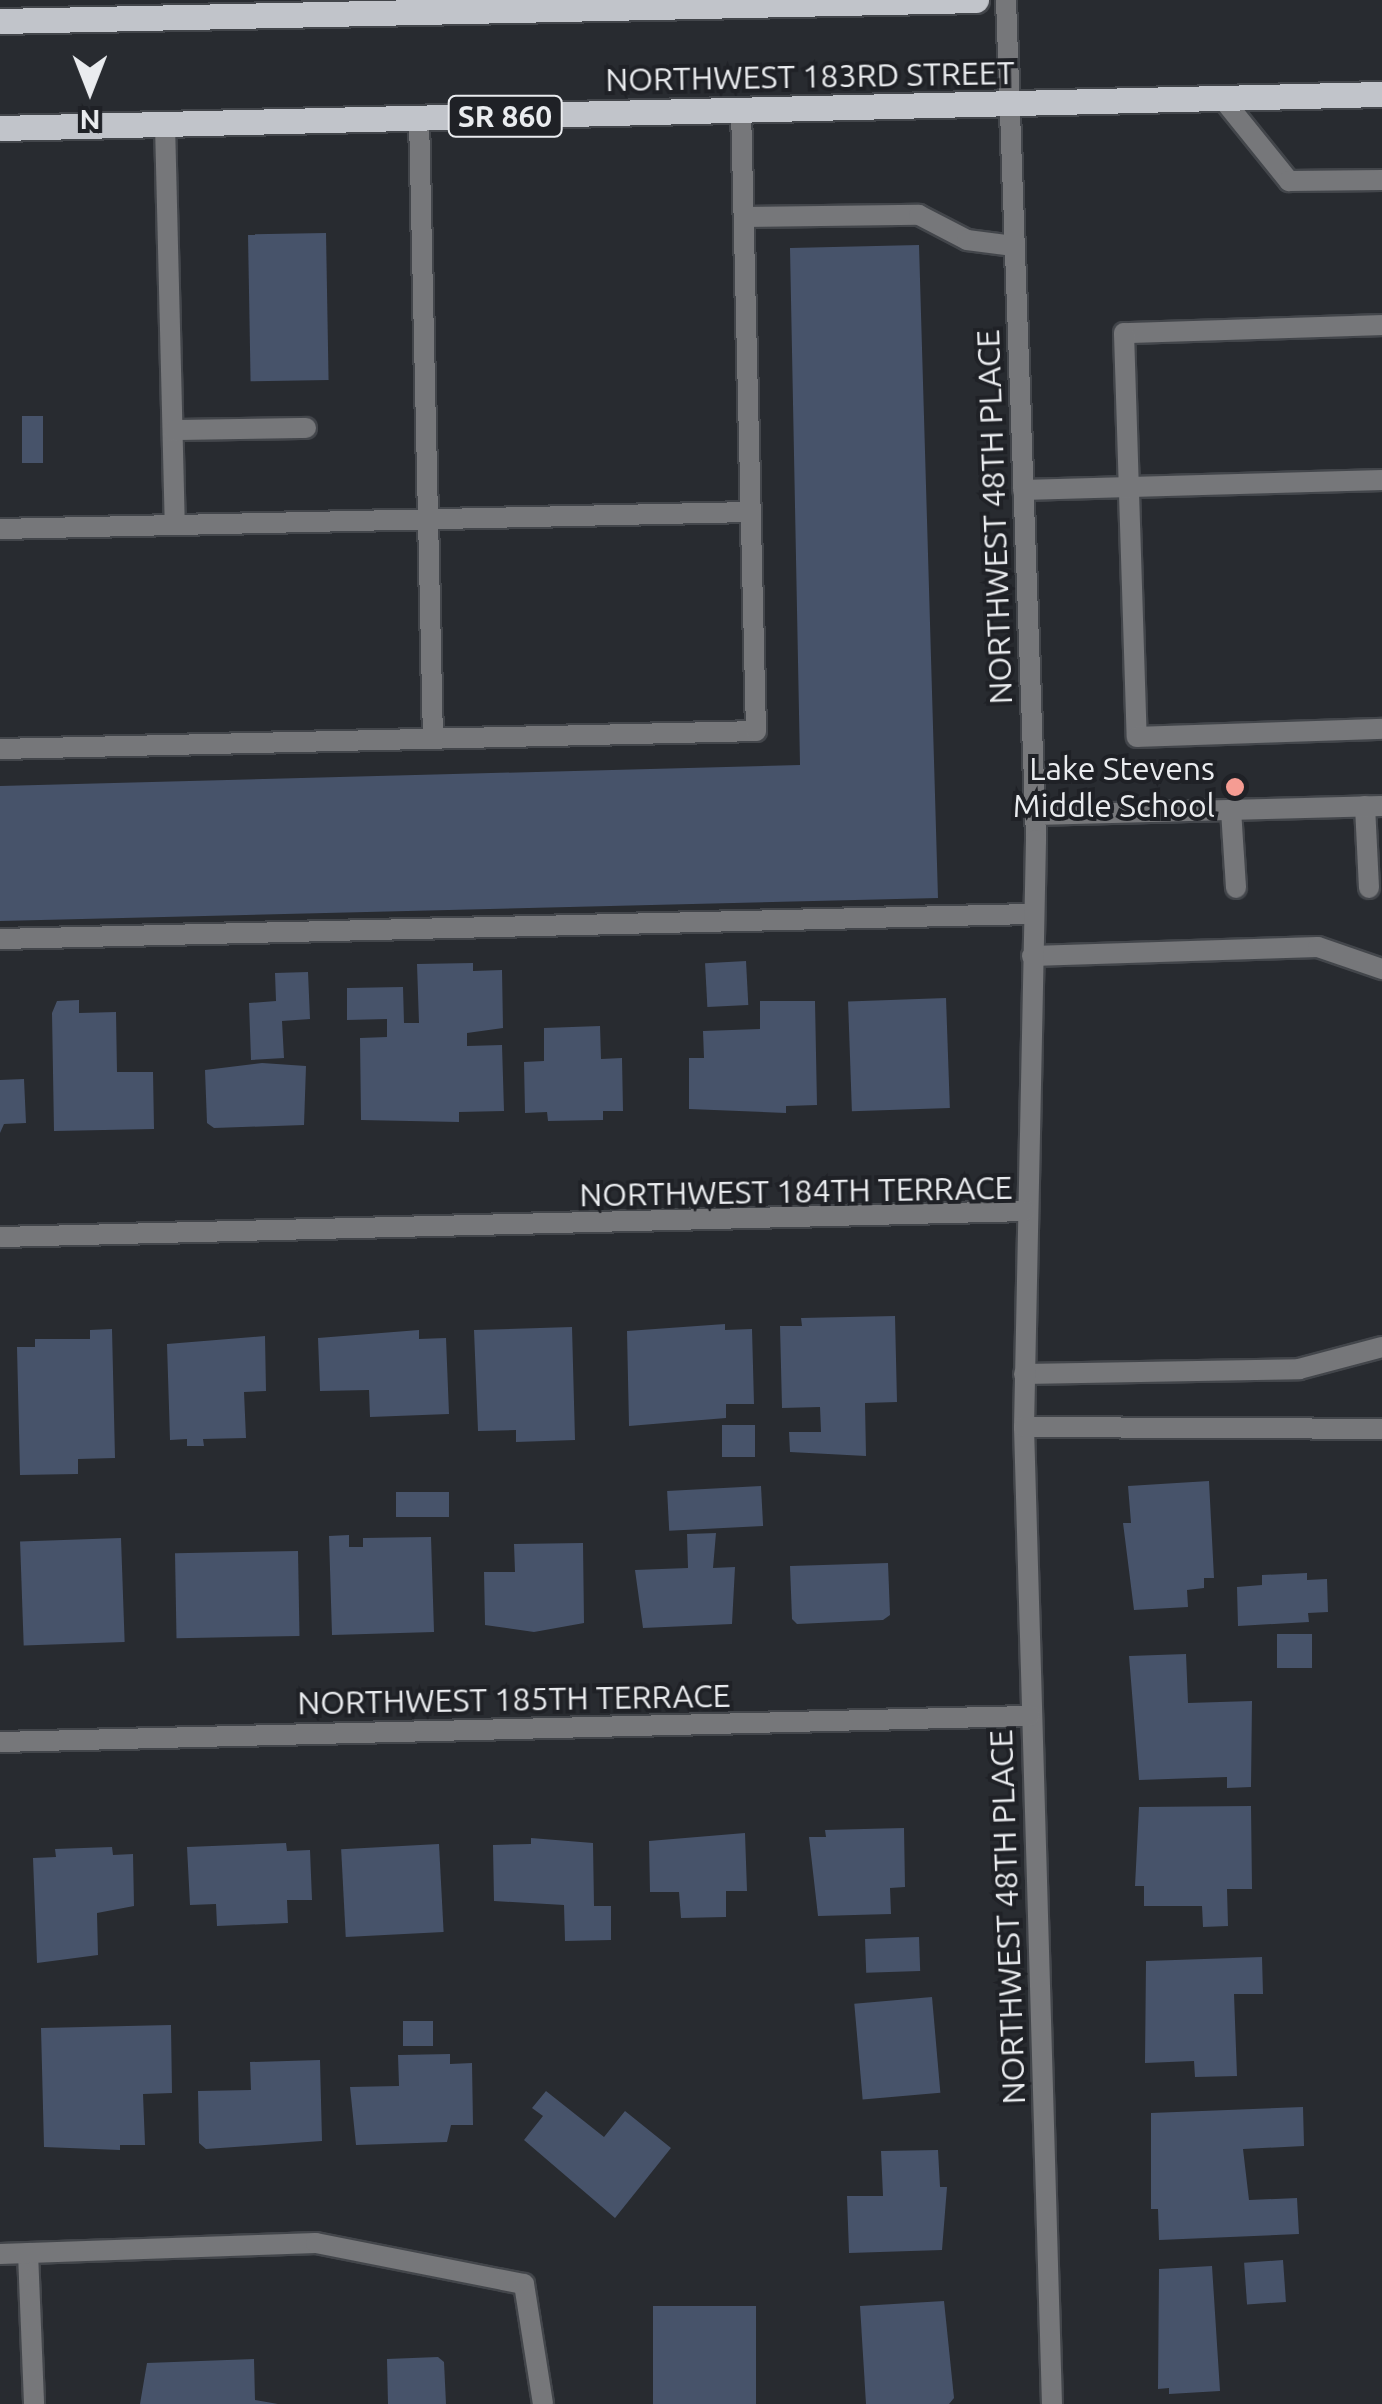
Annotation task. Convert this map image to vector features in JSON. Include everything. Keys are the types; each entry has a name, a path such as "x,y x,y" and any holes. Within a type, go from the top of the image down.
{"main road":[{"path":"0,21 431,6 976,0"},
{"name":"NORTHWEST 183RD STREET","path":"0,128 1382,94"}],"street":[{"name":"NORTHWEST 48TH PLACE","path":"1006,0 1035,815 1025,1211"},
{"path":"1222,98 1289,181 1382,180"},
{"path":"0,749 756,732 741,110"},
{"path":"419,118 434,739"},
{"path":"165,124 175,525"},
{"path":"744,217 919,214 967,240 1014,246"},
{"path":"1382,325 1124,333 1137,736 1382,729"},
{"path":"173,430 306,428"},
{"path":"1023,490 1382,480"},
{"path":"0,529 750,512"},
{"path":"1035,815 1374,806 1369,888"},
{"path":"1231,810 1236,888"},
{"path":"0,939 1034,914"},
{"path":"1032,956 1318,947 1382,970"},
{"name":"NORTHWEST 184TH TERRACE","path":"0,1237 1025,1211 1024,1427"},
{"path":"1024,1374 1299,1369 1382,1347"},
{"name":"NORTHWEST 48TH PLACE","path":"1024,1427 1052,2404"},
{"path":"1024,1427 1382,1429"},
{"name":"NORTHWEST 185TH TERRACE","path":"0,1742 1030,1716"},
{"path":"0,2254 316,2243 524,2284 543,2404"},
{"path":"28,2253 34,2404"}],"building":[{"path":"326,233 329,380 251,381 248,234"},
{"path":"919,245 938,898 0,921 0,786 800,765 790,248"},
{"path":"22,416 43,416 43,463 22,463"},
{"path":"746,961 748,1005 707,1007 705,963"},
{"path":"473,963 473,971 502,970 503,1028 467,1033 467,1046 502,1045 504,1111 459,1112 459,1122 361,1120 360,1038 387,1037 387,1019 347,1020 347,988 403,987 404,1023 419,1023 417,964"},
{"path":"308,972 310,1019 282,1021 284,1058 251,1060 249,1003 276,1001 275,973"},
{"path":"946,998 950,1108 852,1111 848,1001"},
{"path":"79,1000 79,1013 116,1012 117,1072 153,1072 154,1129 54,1131 52,1013 57,1001"},
{"path":"760,1001 815,1001 817,1105 786,1106 786,1113 689,1109 689,1058 704,1058 703,1031 760,1029"},
{"path":"600,1026 601,1059 622,1058 623,1111 603,1111 603,1120 548,1121 547,1112 525,1113 524,1062 544,1061 544,1028"},
{"path":"262,1063 306,1066 304,1125 214,1128 207,1123 205,1070"},
{"path":"24,1079 26,1123 4,1124 0,1133 0,1080"},
{"path":"895,1316 897,1402 865,1403 866,1456 790,1452 789,1432 821,1432 820,1407 782,1408 780,1326 802,1326 801,1318"},
{"path":"725,1324 725,1330 752,1329 754,1404 726,1404 726,1418 629,1426 627,1331"},
{"path":"572,1327 575,1440 516,1442 516,1430 478,1431 474,1330"},
{"path":"112,1329 115,1458 78,1459 78,1474 20,1475 17,1347 35,1347 35,1339 90,1339 90,1330"},
{"path":"419,1330 419,1339 446,1338 449,1414 370,1417 369,1390 320,1391 318,1338"},
{"path":"265,1336 266,1391 244,1392 246,1438 203,1439 204,1446 187,1446 187,1439 170,1440 167,1344"},
{"path":"722,1425 755,1425 755,1457 722,1457"},
{"path":"1209,1481 1214,1578 1204,1578 1204,1588 1187,1590 1188,1607 1134,1610 1123,1523 1131,1523 1128,1486"},
{"path":"761,1486 763,1526 669,1531 667,1491"},
{"path":"396,1492 449,1492 449,1517 396,1517"},
{"path":"716,1533 713,1568 735,1567 732,1624 643,1628 635,1570 688,1568 687,1534"},
{"path":"349,1535 349,1547 363,1547 363,1538 431,1537 434,1632 332,1635 329,1536"},
{"path":"121,1538 125,1642 24,1645 20,1542"},
{"path":"583,1543 584,1623 534,1632 485,1625 484,1572 515,1572 514,1544"},
{"path":"298,1551 299,1636 177,1638 175,1553"},
{"path":"888,1563 890,1615 883,1620 797,1624 792,1619 790,1566"},
{"path":"1307,1573 1307,1580 1327,1579 1328,1612 1308,1613 1309,1622 1238,1626 1237,1587 1262,1585 1262,1575"},
{"path":"1277,1634 1312,1634 1312,1668 1277,1668"},
{"path":"1186,1654 1188,1703 1252,1701 1251,1787 1227,1788 1227,1777 1139,1780 1129,1656"},
{"path":"1251,1806 1252,1889 1227,1889 1228,1926 1203,1927 1202,1906 1144,1906 1144,1886 1135,1886 1139,1807"},
{"path":"904,1828 905,1887 890,1888 891,1914 818,1916 809,1837 826,1837 825,1830"},
{"path":"745,1833 747,1891 726,1891 726,1917 681,1918 679,1892 650,1892 649,1841"},
{"path":"531,1838 593,1843 594,1906 611,1906 611,1940 565,1941 564,1905 494,1901 493,1845 531,1844"},
{"path":"286,1843 287,1851 310,1850 312,1900 287,1900 288,1923 217,1926 216,1904 190,1905 187,1847"},
{"path":"439,1844 444,1932 346,1937 341,1849"},
{"path":"112,1847 113,1855 133,1854 134,1906 97,1913 98,1955 37,1963 33,1858 56,1857 55,1849"},
{"path":"919,1937 920,1971 866,1973 865,1939"},
{"path":"1262,1957 1263,1994 1234,1994 1237,2076 1195,2077 1194,2061 1145,2063 1146,1961"},
{"path":"932,1997 940,2093 863,2099 854,2004"},
{"path":"403,2021 433,2021 433,2046 403,2046"},
{"path":"171,2025 172,2093 143,2094 145,2145 120,2145 120,2150 44,2147 41,2028"},
{"path":"450,2054 450,2064 472,2063 473,2125 451,2125 447,2142 356,2145 350,2087 399,2086 398,2055"},
{"path":"320,2060 322,2141 206,2149 199,2143 198,2091 251,2090 250,2062"},
{"path":"546,2091 604,2137 625,2111 671,2148 615,2218 524,2140 543,2116 532,2108"},
{"path":"1303,2107 1304,2146 1243,2149 1249,2200 1297,2198 1299,2234 1159,2240 1158,2209 1151,2209 1151,2113"},
{"path":"938,2150 940,2187 947,2187 942,2250 849,2253 847,2196 883,2196 881,2151"},
{"path":"1283,2260 1286,2302 1247,2305 1244,2263"},
{"path":"1212,2266 1220,2391 1169,2394 1169,2388 1158,2389 1159,2269"},
{"path":"944,2301 954,2398 949,2404 866,2404 860,2306"},
{"path":"653,2306 756,2306 756,2404 653,2404"},
{"path":"438,2357 444,2362 446,2404 388,2404 387,2359"},
{"path":"254,2359 255,2400 278,2404 140,2404 147,2363"}],"place":[{"name":"Lake Stevens Middle School","path":"1235,787"}]}
